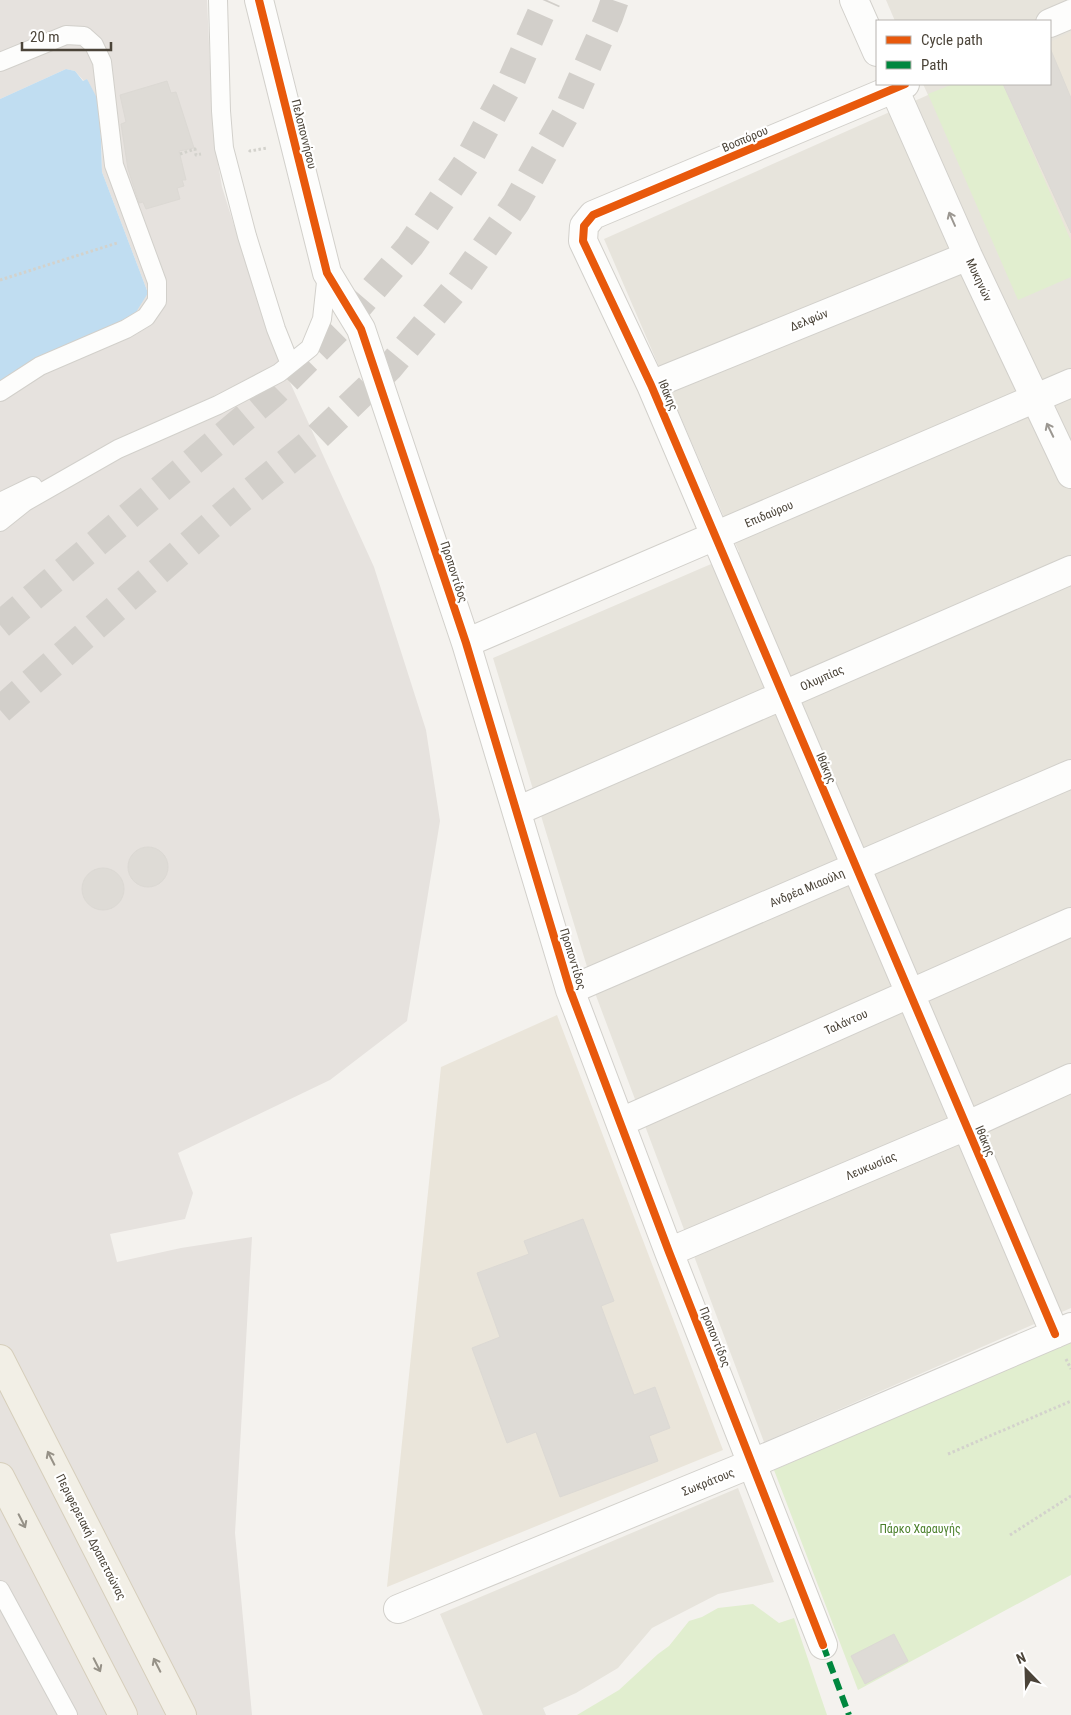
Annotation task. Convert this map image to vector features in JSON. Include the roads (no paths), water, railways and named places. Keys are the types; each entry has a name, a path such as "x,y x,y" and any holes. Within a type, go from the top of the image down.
{"main road":[{"name":"Περιφερειακή Δραπετσώνας","path":"0,1359 182,1715"},
{"path":"0,1477 124,1715"}],"street":[{"name":"Πελοποννήσου","path":"259,0 327,273"},
{"path":"854,0 876,50"},
{"path":"1051,23 1071,14"},
{"name":"Βοσπόρου","path":"593,215 897,85"},
{"name":"Μυκηνών","path":"897,85 968,256 1071,474"},
{"name":"Ιθάκης","path":"593,215 584,226 583,241 651,384 966,1126 1063,1330"},
{"name":"Δελφών","path":"651,384 968,256"},
{"name":"Προποντίδος","path":"327,273 361,329 466,643 570,990 669,1252 823,1645"},
{"name":"Επιδαύρου","path":"466,643 1071,383"},
{"name":"Ολυμπίας","path":"517,811 1071,570"},
{"name":"Ανδρέα Μιαούλη","path":"570,990 1071,774"},
{"name":"Ταλάντου","path":"621,1122 1071,922"},
{"name":"Λευκωσίας","path":"669,1252 966,1126 1071,1078"},
{"name":"Σωκράτους","path":"398,1609 753,1463 1063,1330"}],"lane":[{"path":"218,0 224,148 247,236 276,329 290,364"},
{"path":"0,62 66,35 84,36 94,45 102,62 114,165 157,282 157,301 146,318 126,329 40,366 0,392"},
{"path":"0,502 218,404 279,373 310,348 322,319 327,273"},
{"path":"0,522 26,502 118,449"},
{"path":"0,1590 68,1715"}],"water":[{"path":"66,69 75,71 83,81 87,79 97,98 100,112 102,172 148,293 133,317 23,366 0,382 0,99"}],"tunnel":[{"path":"0,625 274,393 346,321 410,246 466,164 512,79 547,0"},
{"path":"0,710 233,506 314,440 389,368 456,288 516,203 567,112 615,0"}],"park label":[{"name":"Πάρκο Χαραυγής","path":"920,1529"}]}
